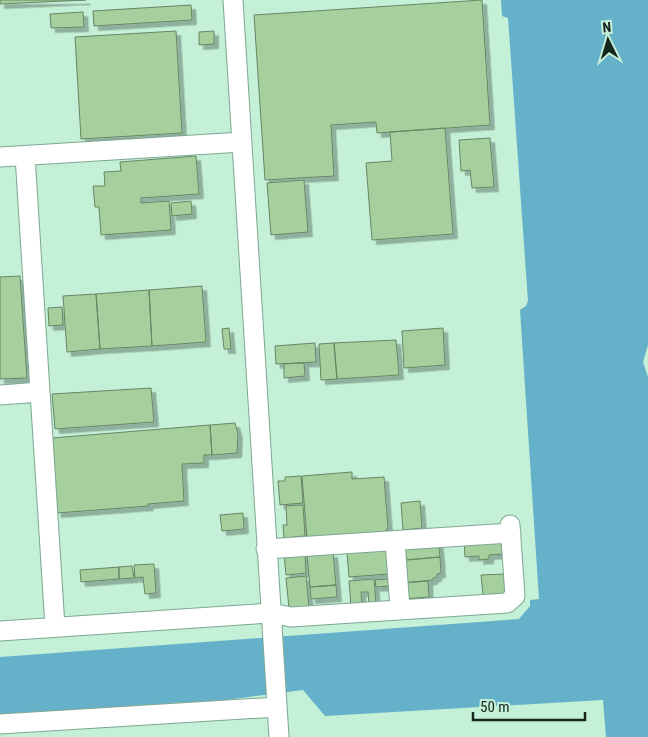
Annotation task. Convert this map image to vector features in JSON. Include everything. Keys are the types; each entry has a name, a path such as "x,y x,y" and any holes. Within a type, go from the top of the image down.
{"street":[{"path":"233,0 270,620 279,737"},
{"path":"0,157 242,142"},
{"path":"25,156 55,627"},
{"path":"0,395 40,392"},
{"path":"0,631 55,627 270,620 400,609 507,603 515,596 510,529 395,541 266,549"},
{"path":"395,541 400,609"},
{"path":"0,724 277,702"}],"water":[{"path":"501,0 648,0 648,345 643,362 648,377 648,737 606,737 603,700 325,716 303,690 226,700 0,714 0,657 519,619 530,606 530,600 539,599 520,310 526,306 528,301 508,18 502,16"}],"building":[{"path":"0,0 86,0 0,4"},
{"path":"482,0 490,125 377,133 376,122 331,125 334,176 265,180 254,15"},
{"path":"191,5 192,20 94,26 93,11"},
{"path":"83,12 84,27 51,28 50,14"},
{"path":"176,31 182,133 81,139 75,37"},
{"path":"214,31 214,44 199,45 199,32"},
{"path":"445,128 453,234 372,240 366,163 392,161 390,132"},
{"path":"490,138 494,187 472,188 470,170 461,171 459,140"},
{"path":"196,156 199,194 141,198 141,203 169,201 171,230 101,235 99,207 95,207 93,186 105,186 104,172 121,171 120,162"},
{"path":"304,180 308,232 271,235 267,183"},
{"path":"191,201 192,214 172,216 171,203"},
{"path":"20,276 27,378 0,379 0,277"},
{"path":"202,286 206,342 152,346 149,290"},
{"path":"149,290 152,346 100,349 96,294"},
{"path":"96,294 100,349 67,352 63,296"},
{"path":"62,307 63,325 49,326 48,308"},
{"path":"229,328 231,349 224,349 222,329"},
{"path":"443,328 445,365 404,368 402,331"},
{"path":"396,340 399,375 337,379 334,343"},
{"path":"315,343 316,362 276,364 275,346"},
{"path":"334,343 337,379 321,380 319,344"},
{"path":"304,363 305,376 284,378 284,364"},
{"path":"151,388 154,422 55,429 52,394"},
{"path":"235,423 238,434 237,453 212,455 210,425"},
{"path":"210,425 212,455 204,455 204,463 182,464 184,501 148,504 149,506 57,513 52,438"},
{"path":"352,472 352,479 384,477 388,528 384,532 307,538 302,476"},
{"path":"301,476 303,503 280,505 278,481 285,481 285,477"},
{"path":"420,501 422,528 403,530 401,503"},
{"path":"303,505 305,536 284,538 283,525 287,525 286,506"},
{"path":"243,513 244,529 222,531 220,515"},
{"path":"503,536 504,554 489,555 489,559 479,560 479,556 465,557 464,539"},
{"path":"438,539 440,557 406,560 404,541"},
{"path":"386,546 388,574 349,577 347,552"},
{"path":"305,552 306,573 286,575 284,554"},
{"path":"333,553 336,585 310,587 307,555"},
{"path":"406,555 406,560 440,557 441,573 437,574 437,577 433,578 433,580 402,583 400,556"},
{"path":"154,564 156,593 145,594 143,577 135,578 134,565"},
{"path":"132,566 134,578 119,579 119,567"},
{"path":"119,567 119,579 81,582 80,570"},
{"path":"505,574 507,593 483,595 481,575"},
{"path":"306,576 309,607 289,608 286,578"},
{"path":"374,579 376,603 369,604 368,592 361,592 362,606 351,606 349,581"},
{"path":"388,579 389,586 376,587 375,580"},
{"path":"428,581 429,597 403,599 402,583"},
{"path":"336,585 337,597 311,599 310,587"}]}
